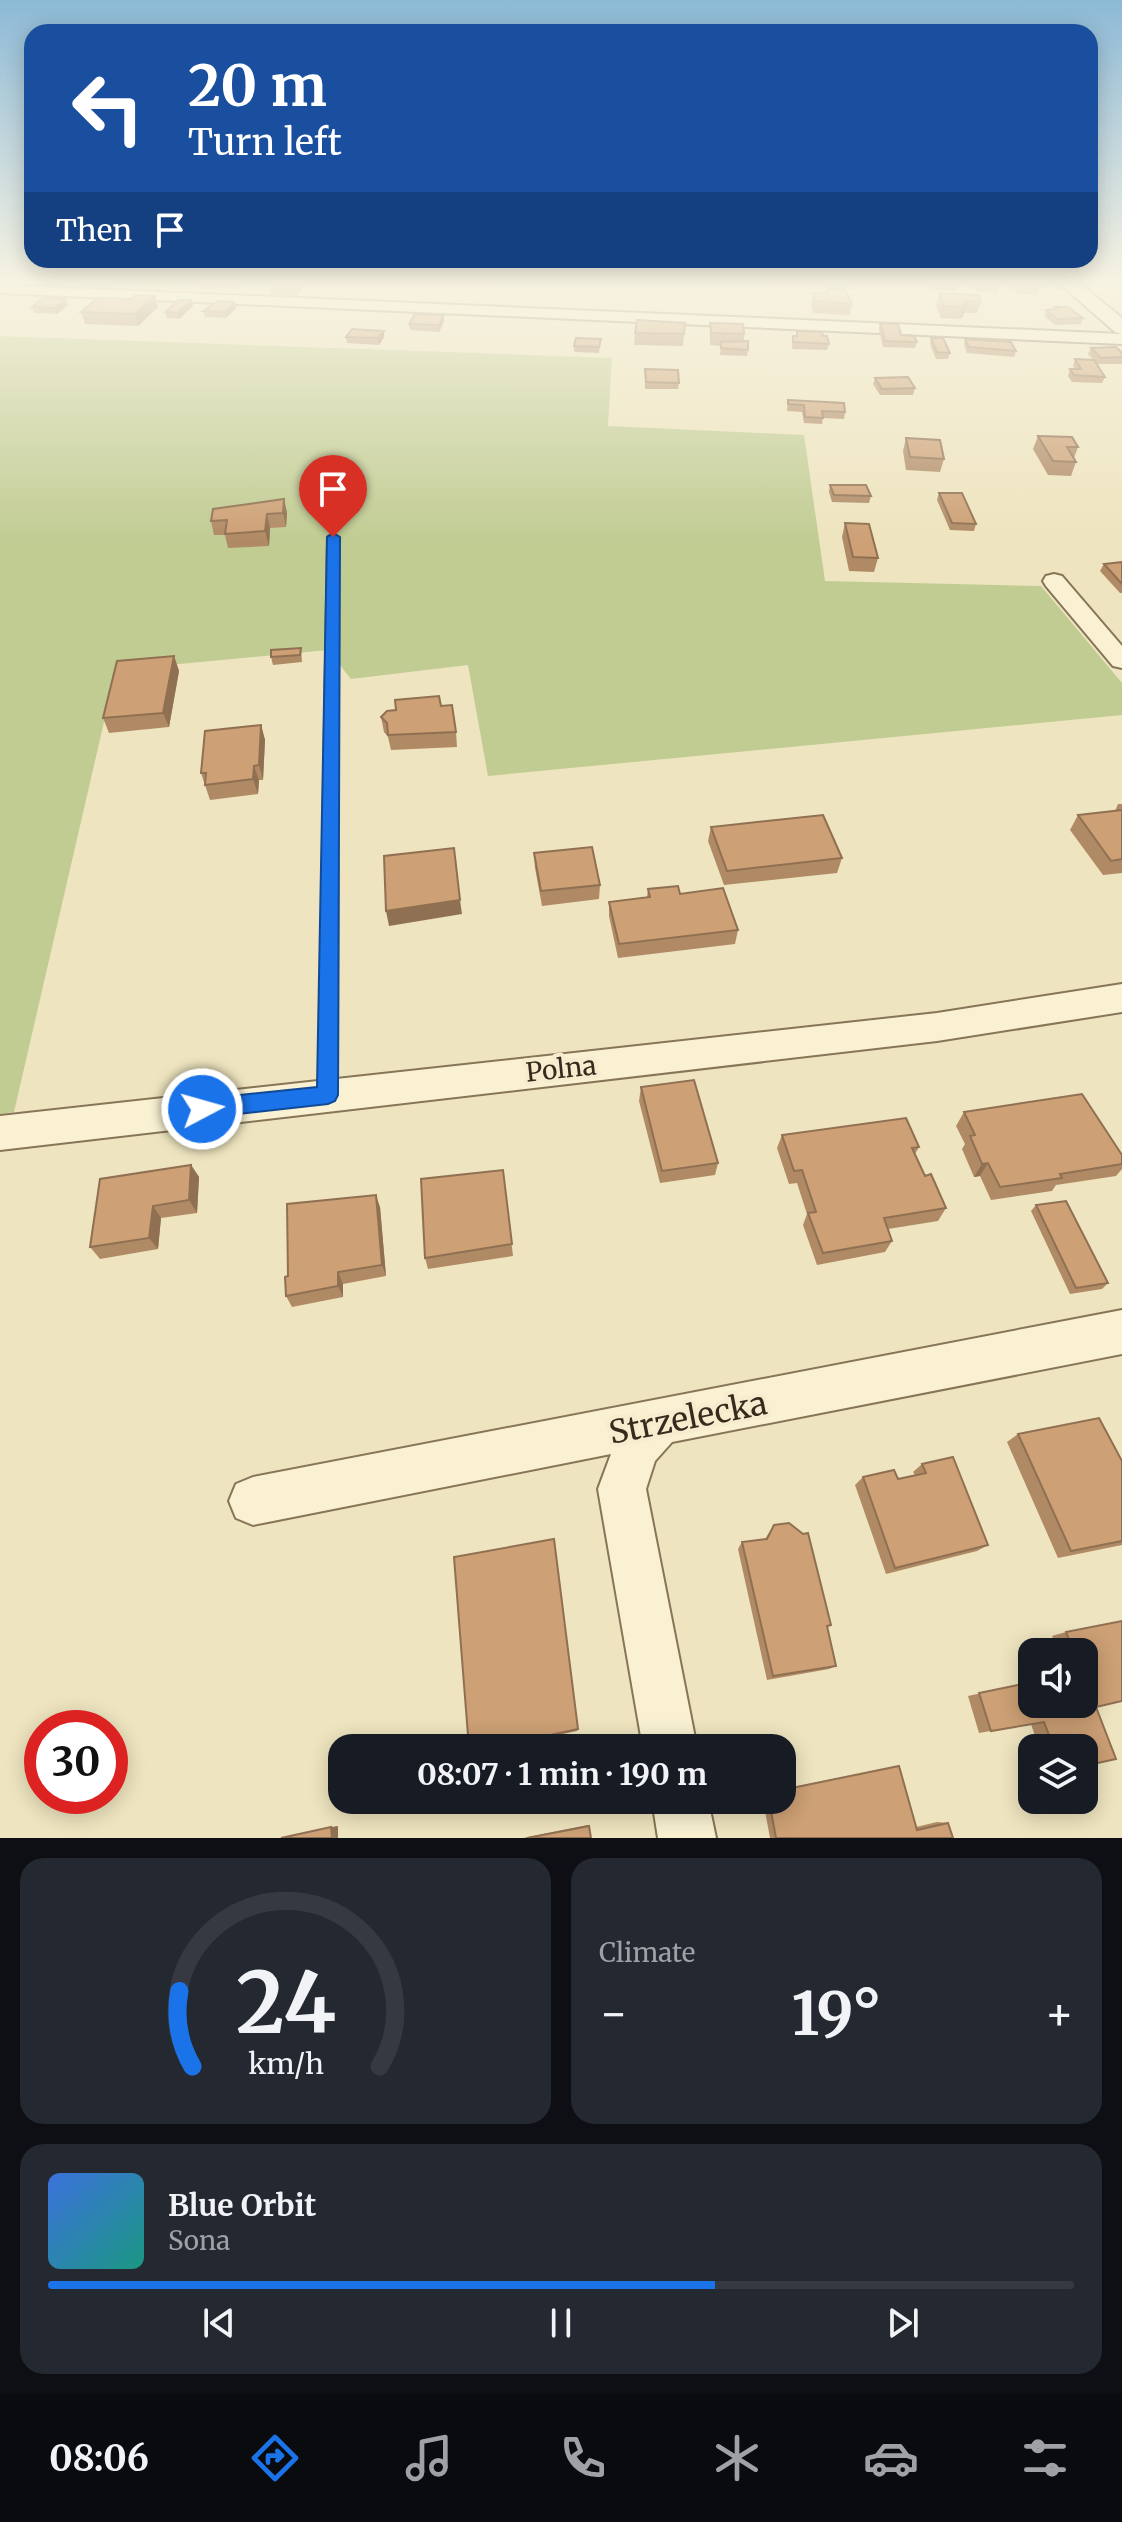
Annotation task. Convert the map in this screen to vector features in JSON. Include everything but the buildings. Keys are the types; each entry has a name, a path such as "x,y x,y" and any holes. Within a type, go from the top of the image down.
{"street":[{"path":"1054,581 1122,661"},
{"name":"Polna","path":"0,1133 937,1027 1122,998"},
{"name":"Strzelecka","path":"253,1501 1122,1332"},
{"path":"658,1424 637,1447 622,1489 667,1734"},
{"path":"683,1814 687,1838"}],"lane":[{"path":"328,1095 333,537"}],"green space":[{"path":"0,369 611,369 608,426 804,435 825,581 1041,586 1122,683 1122,715 488,776 468,665 351,679 328,650 116,670 14,1112 0,1114"}],"route":[{"path":"202,1109 328,1095 333,537"}]}
